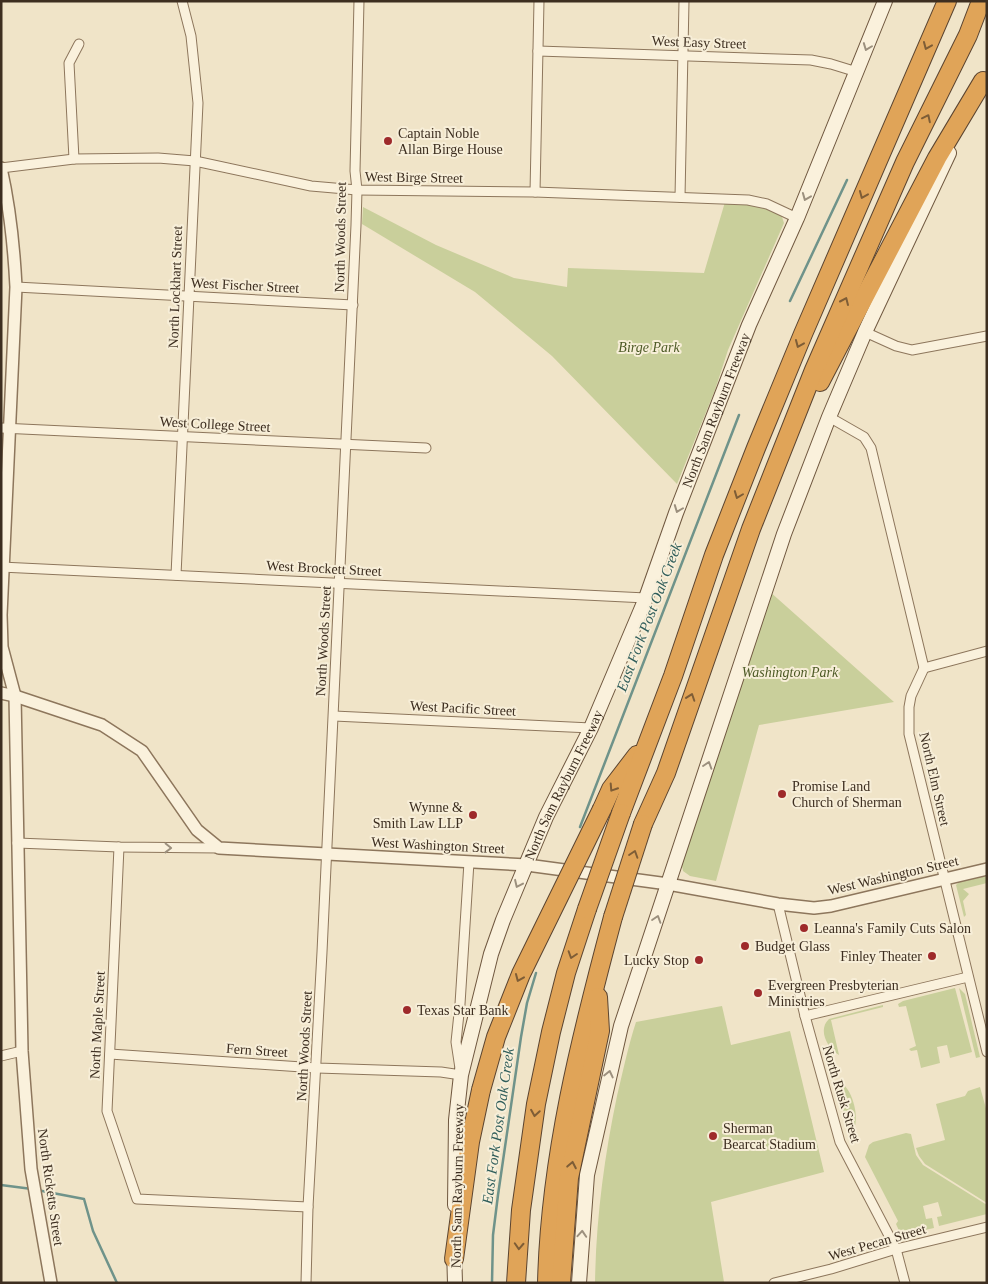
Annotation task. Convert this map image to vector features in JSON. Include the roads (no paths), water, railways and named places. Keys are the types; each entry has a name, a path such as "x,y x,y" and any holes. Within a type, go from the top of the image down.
{"highway":[{"path":"547,1283 551,1209 571,1086 597,975 613,917 643,824 666,773 736,567 814,370 901,171 968,35 981,1"},
{"path":"516,1283 521,1210 536,1104 566,973 587,909 673,676 714,556 756,448 945,4"},
{"path":"776,467 937,158 985,77"},
{"path":"454,1259 470,1142 481,1090 496,1037 521,974 611,789 648,741"},
{"path":"562,1283 569,1178 600,1031 597,975"}],"main road":[{"name":"North Sam Rayburn Freeway","path":"455,1283 456,1120 462,1075 490,954 546,817 591,728 646,598 676,513 749,325 797,218 885,1"},
{"path":"580,1283 587,1176 621,1026 784,534 829,417 865,332 985,77"}],"street":[{"name":"North Lockhart Street","path":"176,574 198,102 191,36 182,1"},
{"name":"North Woods Street","path":"306,1283 308,1207 334,716 353,305 360,1"},
{"path":"535,192 539,1"},
{"path":"680,197 684,1"},
{"path":"74,159 69,63 79,44"},
{"name":"West Easy Street","path":"538,51 811,60 857,72"},
{"name":"West Birge Street","path":"1,168 74,159 158,158 195,161 311,186 357,190 535,192 748,200 767,204 797,218"},
{"name":"North Ricketts Street","path":"1,168 14,251 16,288 6,429 1,615 2,647 15,696 22,1052 31,1169 50,1283"},
{"name":"West Fischer Street","path":"16,288 353,305"},
{"path":"865,332 896,346 912,350 987,336"},
{"path":"829,417 864,437 871,448 924,668 987,651"},
{"name":"West College Street","path":"6,429 426,448"},
{"name":"West Brockett Street","path":"3,567 646,598"},
{"name":"North Elm Street","path":"924,668 911,696 909,734 987,1052"},
{"path":"1,692 102,725 142,751 197,830 219,848"},
{"name":"West Pacific Street","path":"334,716 591,728"},
{"path":"17,843 219,848"},
{"name":"North Maple Street","path":"119,847 107,1111 137,1199 308,1207"},
{"name":"West Washington Street","path":"219,848 526,865 668,884 778,904 814,908 831,906 987,869"},
{"path":"462,1075 456,1042 469,862"},
{"name":"North Rusk Street","path":"778,904 805,1016 840,1142 896,1249 905,1283"},
{"path":"805,1016 968,977"},
{"path":"1,1056 22,1052"},
{"name":"Fern Street","path":"110,1054 316,1068 441,1072 462,1075"},
{"name":"West Pecan Street","path":"774,1283 987,1226"}],"waterway":[{"name":"East Fork Post Oak Creek","path":"790,301 847,180"},
{"name":"East Fork Post Oak Creek","path":"580,827 739,415"},
{"name":"East Fork Post Oak Creek","path":"492,1283 493,1235 498,1195 521,1037 527,1003 536,973"},
{"path":"1,1185 32,1189"},
{"path":"37,1190 84,1199 93,1231 117,1283"}],"place":[{"name":"Captain Noble Allan Birge House","path":"388,141"},
{"name":"Promise Land Church of Sherman","path":"782,794"},
{"name":"Wynne & Smith Law LLP","path":"473,815"},
{"name":"Leanna's Family Cuts Salon","path":"804,928"},
{"name":"Budget Glass","path":"745,946"},
{"name":"Finley Theater","path":"932,956"},
{"name":"Lucky Stop","path":"699,960"},
{"name":"Evergreen Presbyterian Ministries","path":"758,993"},
{"name":"Texas Star Bank","path":"407,1010"},
{"name":"Sherman Bearcat Stadium","path":"713,1136"}],"park label":[{"name":"Birge Park","path":"649,347"},
{"name":"Washington Park","path":"790,672"}]}
